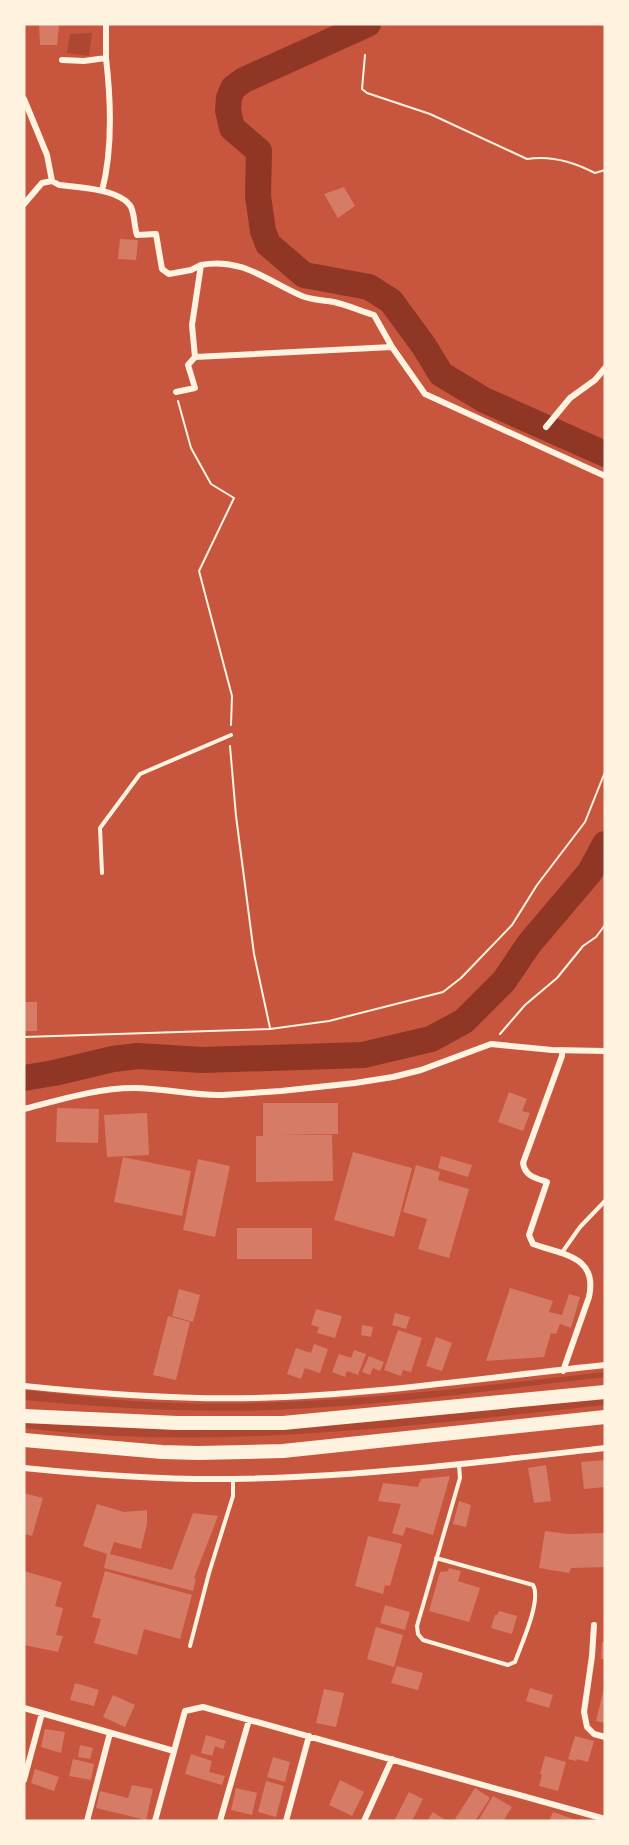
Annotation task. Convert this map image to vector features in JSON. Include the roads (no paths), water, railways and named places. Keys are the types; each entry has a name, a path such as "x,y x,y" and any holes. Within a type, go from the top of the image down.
{"highway":[{"path":"24,1416 177,1423 283,1423 605,1392"},
{"path":"24,1440 162,1452 283,1451 605,1418"}],"street":[{"path":"102,191 108,168 110,97 106,58 106,24"},
{"path":"62,60 84,61 106,58"},
{"path":"24,99 47,155 52,182"},
{"path":"24,204 42,183 52,182 102,191 120,197 129,204 134,213 134,227 137,235 156,234 162,269 169,274 215,262 244,267 303,297 336,302 374,315 392,347 425,394 605,476"},
{"path":"195,357 192,325 201,265"},
{"path":"176,392 195,388 188,364 195,357 392,347"},
{"path":"546,427 570,398 596,380 605,368"},
{"path":"24,1109 108,1090 132,1088 223,1095 355,1083 421,1070 480,1047 495,1044 605,1051"},
{"path":"562,1050 562,1056 523,1163 524,1170 529,1175 547,1182 529,1235 533,1245 580,1262 588,1268 591,1286 562,1371"},
{"path":"24,1386 119,1394 256,1398 363,1390 605,1365"},
{"path":"24,1468 97,1475 233,1479 459,1465 605,1448"},
{"path":"594,1626 584,1712 587,1727 594,1734 605,1737"},
{"path":"155,1821 185,1711 203,1707 605,1819"},
{"path":"24,1708 174,1751"},
{"path":"24,1780 42,1713"},
{"path":"220,1821 249,1720"},
{"path":"87,1821 110,1733"},
{"path":"286,1821 309,1736"},
{"path":"364,1821 392,1759"}],"lane":[{"path":"102,873 100,828 140,774 231,735"},
{"path":"561,1255 580,1227 605,1201"},
{"path":"436,1558 533,1585 536,1591 536,1601 516,1662 508,1665 423,1640 418,1634 417,1626 436,1558 460,1478 459,1465"},
{"path":"190,1646 209,1573 233,1496 233,1479"}],"waterway":[{"path":"368,24 244,80 233,88 228,110 232,128 259,151 258,196 263,231 268,244 304,275 369,287 391,301 441,374 484,400 605,454"},
{"path":"24,1078 138,1056 202,1060 363,1055 431,1039 464,1021 504,981 529,944 590,872 605,844"}]}
